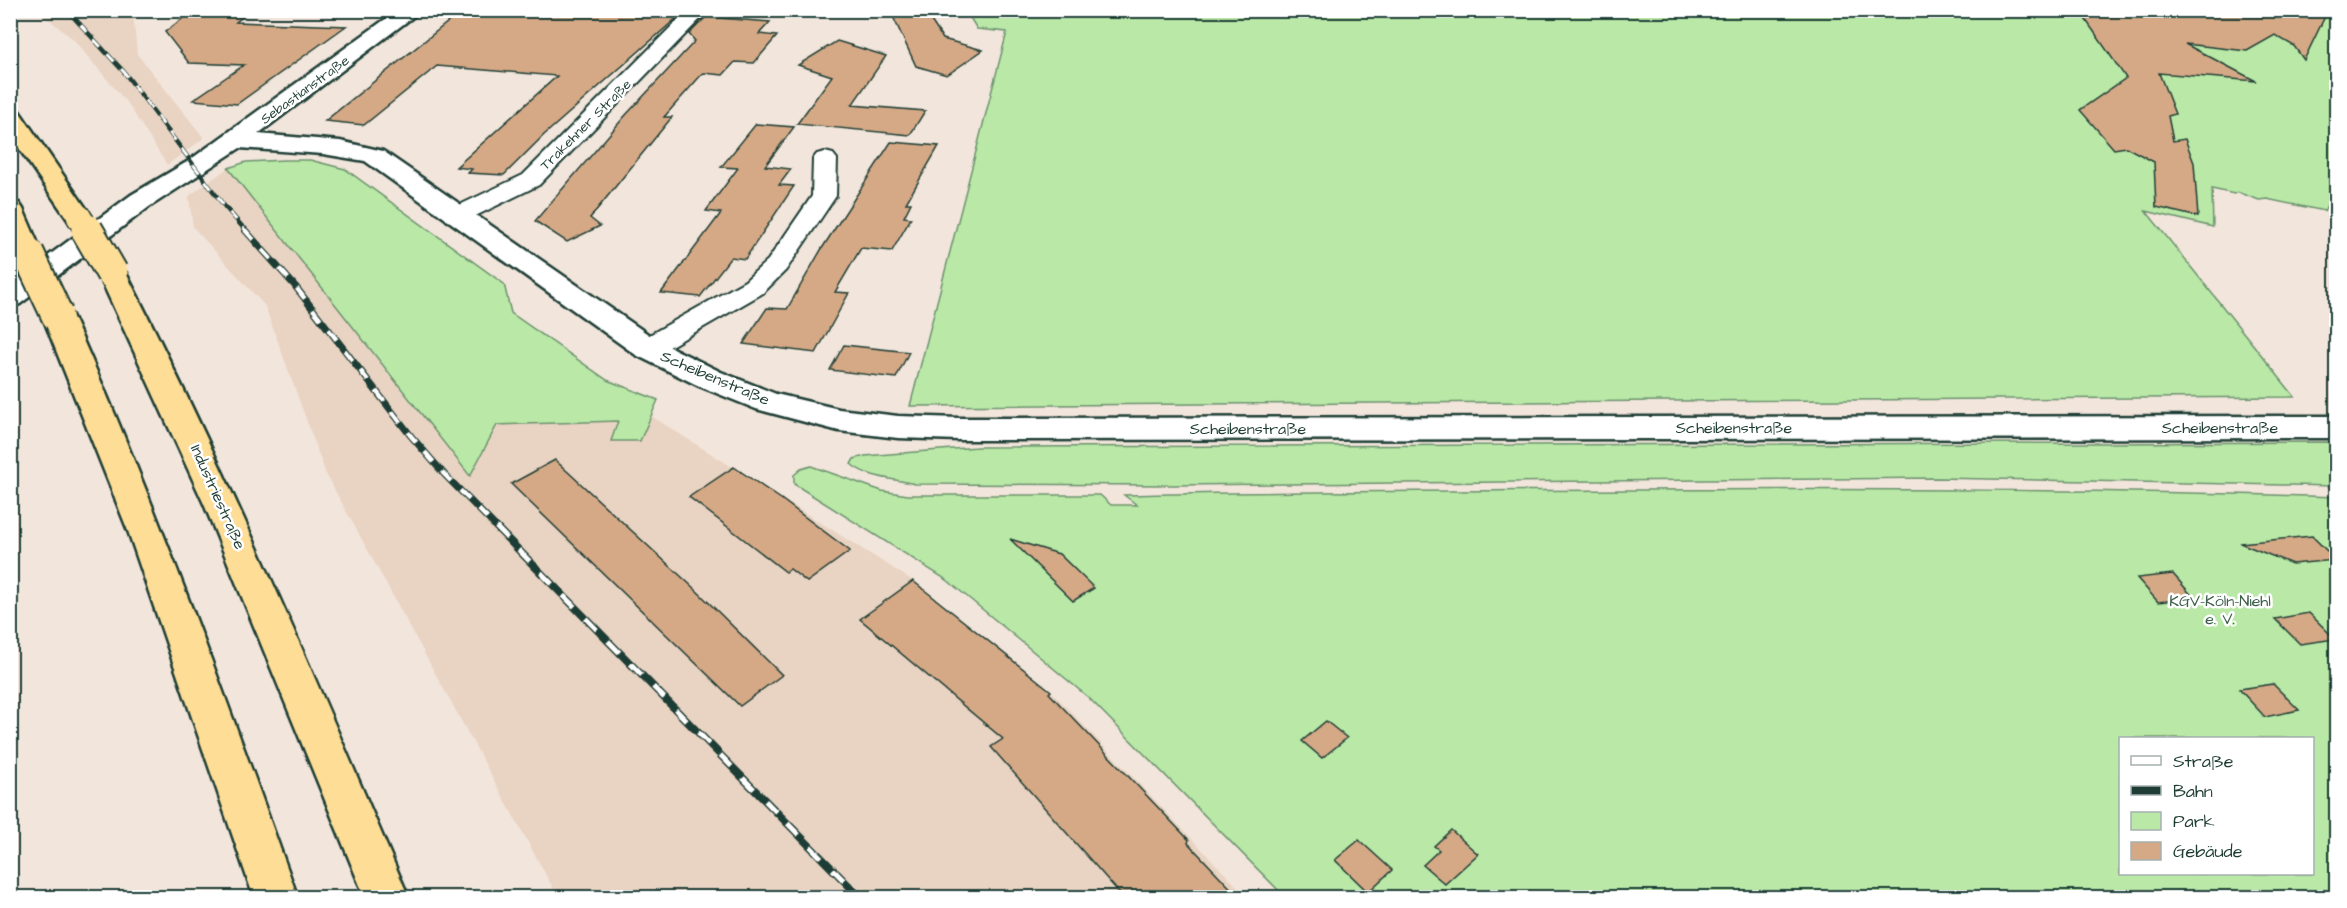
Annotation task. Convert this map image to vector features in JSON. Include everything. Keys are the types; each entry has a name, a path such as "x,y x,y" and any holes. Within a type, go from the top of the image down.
{"highway":[{"name":"Industriestraße","path":"10,116 79,217 111,273 158,365 231,523 387,897"},
{"path":"10,208 94,398 156,557 276,897"}],"street":[{"name":"Sebastianstraße","path":"10,298 140,201 235,140 412,10"},
{"name":"Trakehner Straße","path":"456,216 531,180 700,10"},
{"name":"Scheibenstraße","path":"235,140 327,147 358,151 374,156 390,165 456,216 647,348 710,379 767,402 839,420 897,427 2337,427"},
{"path":"647,348 767,277 824,196 825,159"},
{"name":"Sebastianstraße","path":"10,317 157,203 196,167"}],"shaded area":[{"path":"39,11 251,11 243,17 133,14 137,54 204,138 167,165 128,104 73,39"},
{"path":"228,168 470,476 544,336 607,380 658,400 651,416 913,581 1051,691 1247,897 558,897 326,474 265,306 193,227 189,196"}],"green space":[{"path":"966,11 2336,11 2336,187 2324,211 2267,199 2259,200 2237,192 2234,194 2212,189 2213,227 2146,211 2295,397 910,406 1007,32 977,29"},
{"path":"310,160 345,169 504,284 511,313 607,380 658,400 640,441 611,441 618,421 497,425 470,476 228,168 246,162"},
{"path":"2336,442 2336,486 1937,478 1173,485 915,484 873,475 851,464 854,459 865,456 978,447"},
{"name":"KGV-Köln-Niehl e. V.","path":"811,466 882,491 908,495 1100,495 1111,505 1137,505 1124,495 1377,491 1983,490 2336,497 2336,897 1285,897 1089,698 947,580 794,484 794,475 801,469"}],"building":[{"path":"194,10 251,10 236,22 346,26 237,104 193,100 244,65 189,63 165,32"},
{"path":"463,10 676,10 672,14 680,15 544,135 504,175 468,173 472,169 456,167 557,76 437,66 364,125 325,121"},
{"path":"890,10 924,10 943,39 983,50 947,75 916,66"},
{"path":"2079,10 2328,10 2304,60 2294,46 2275,35 2247,51 2185,44 2256,81 2159,73 2175,114 2168,116 2173,141 2185,139 2194,163 2198,217 2156,207 2154,162 2126,147 2114,149 2080,110 2126,78"},
{"path":"706,17 770,22 759,34 777,36 754,63 735,62 723,75 703,73 664,117 672,117 590,218 600,226 567,242 535,221 625,116 695,41 689,34"},
{"path":"837,41 886,56 852,105 925,111 910,135 797,124 832,76 798,65"},
{"path":"756,124 794,127 765,166 791,169 779,185 794,186 745,259 731,257 700,297 661,293 721,213 706,211 738,168 721,167"},
{"path":"891,142 939,146 906,203 911,203 904,217 911,218 892,251 861,248 835,292 849,293 816,353 743,344 767,308 787,309 821,250"},
{"path":"844,345 909,352 896,378 830,370"},
{"path":"555,460 697,591 782,675 740,706 511,484"},
{"path":"734,467 850,551 807,582 790,569 786,572 689,497"},
{"path":"2312,536 2336,560 2292,564 2240,543"},
{"path":"1010,539 1059,554 1094,588 1073,601"},
{"path":"2173,574 2194,598 2158,602 2137,578"},
{"path":"913,581 1051,691 1049,693 1189,840 1188,843 1239,897 1123,897 991,747 1003,739 860,619"},
{"path":"2309,613 2335,639 2300,644 2275,619"},
{"path":"2273,684 2299,710 2265,717 2239,689"},
{"path":"1326,721 1347,738 1322,758 1302,741"},
{"path":"1451,830 1478,854 1445,884 1423,865 1439,850 1434,846"},
{"path":"1359,840 1392,870 1368,892 1335,860"}],"railway":[{"path":"67,10 124,72 225,207 247,232"},
{"path":"245,230 295,286 411,436 444,474 497,528"},
{"path":"496,527 861,898"}]}
